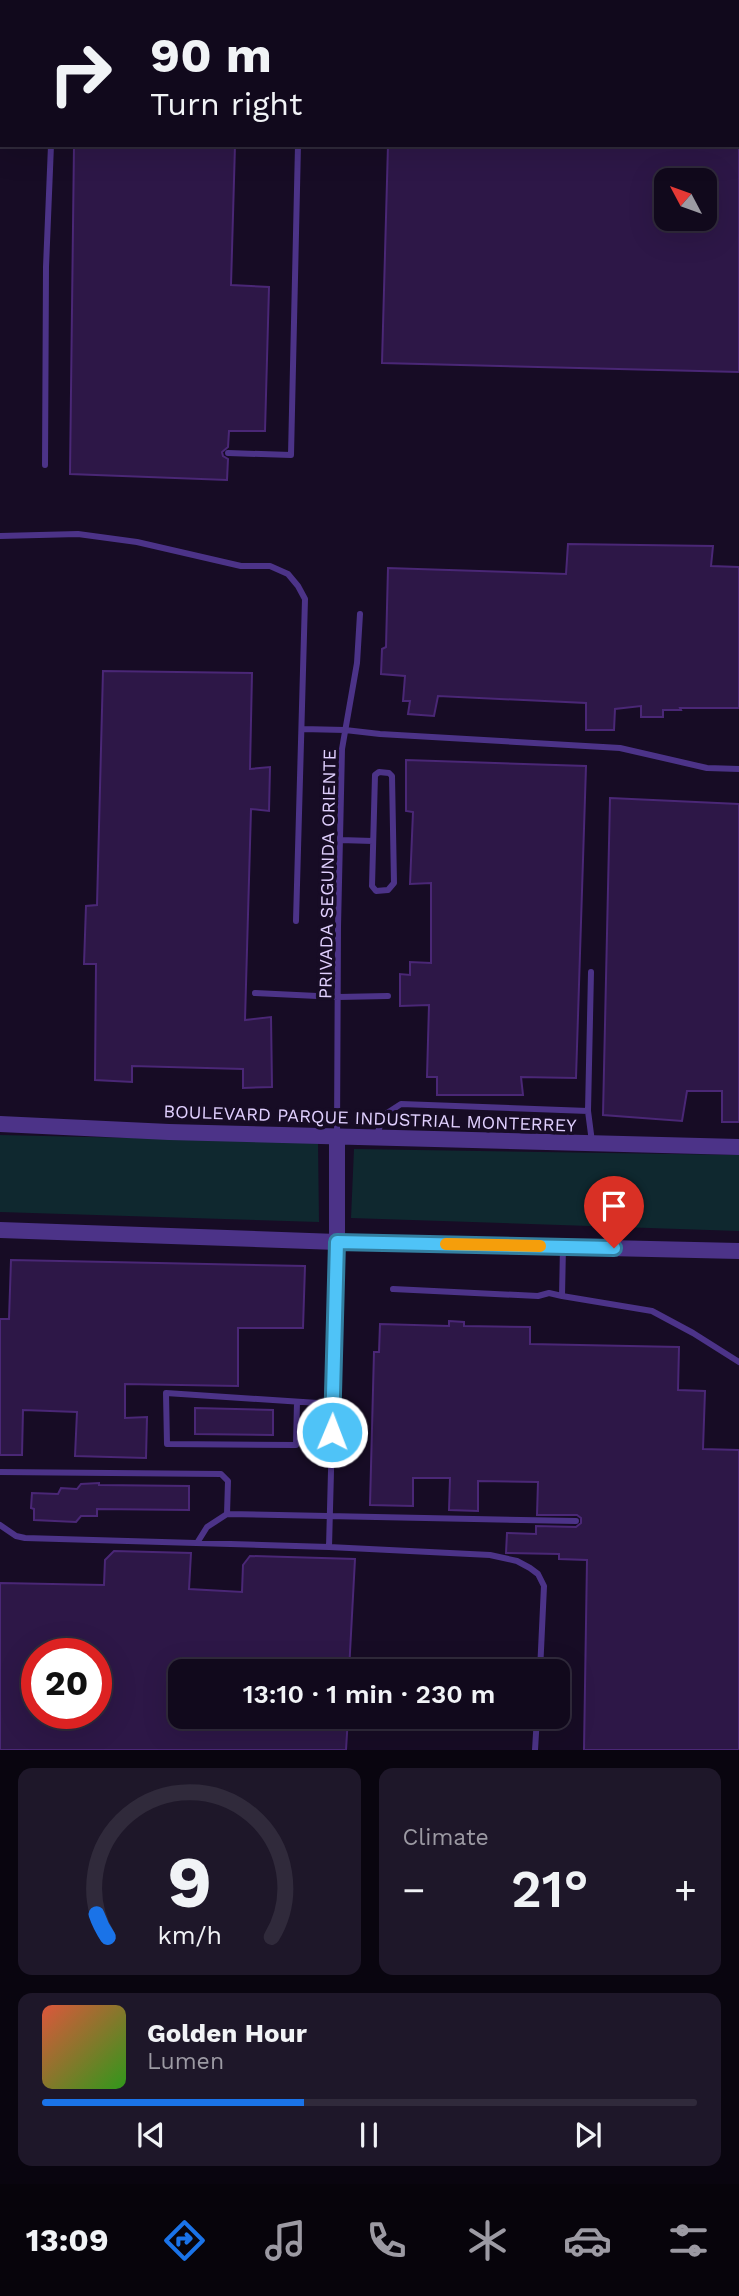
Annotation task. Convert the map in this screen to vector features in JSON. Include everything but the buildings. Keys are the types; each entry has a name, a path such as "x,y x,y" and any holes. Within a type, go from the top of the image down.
{"street":[{"name":"BOULEVARD PARQUE INDUSTRIAL MONTERREY","path":"0,1124 337,1137 739,1147"},
{"path":"337,1137 337,1242"},
{"path":"0,1230 337,1242 739,1251"}],"lane":[{"path":"45,465 46,267 51,147"},
{"path":"228,453 291,455 298,147"},
{"path":"0,536 78,534 137,542 241,566 270,566 288,574 299,586 306,600 296,921"},
{"name":"PRIVADA SEGUNDA ORIENTE","path":"337,1137 342,749 357,663 360,614"},
{"path":"302,729 620,748 707,768 739,769"},
{"path":"379,772 389,773 392,776 394,883 388,890 376,891 372,886 373,841 375,775 379,772"},
{"path":"340,840 373,841"},
{"path":"592,972 588,1111 593,1144"},
{"path":"255,993 338,997 388,996"},
{"path":"376,1138 384,1115 401,1104 588,1111"},
{"path":"330,1547 337,1242"},
{"path":"562,1296 563,1247"},
{"path":"393,1289 538,1296 549,1293 652,1311 739,1362"},
{"path":"297,1402 296,1446 167,1444 166,1393 333,1404"},
{"path":"0,1472 221,1474 228,1481 227,1514"},
{"path":"197,1543 207,1527 227,1514 576,1521"},
{"path":"0,1525 16,1536 25,1538 330,1547 490,1555 517,1561 538,1574 544,1586 541,1659"},
{"path":"535,1750 536,1729"}],"shaded area":[{"path":"0,1135 318,1142 319,1222 0,1212"},
{"path":"354,1149 739,1155 739,1231 351,1218"}],"slow traffic":[{"path":"446,1244 540,1246"}],"route":[{"path":"332,1432 337,1242 614,1248"}]}
